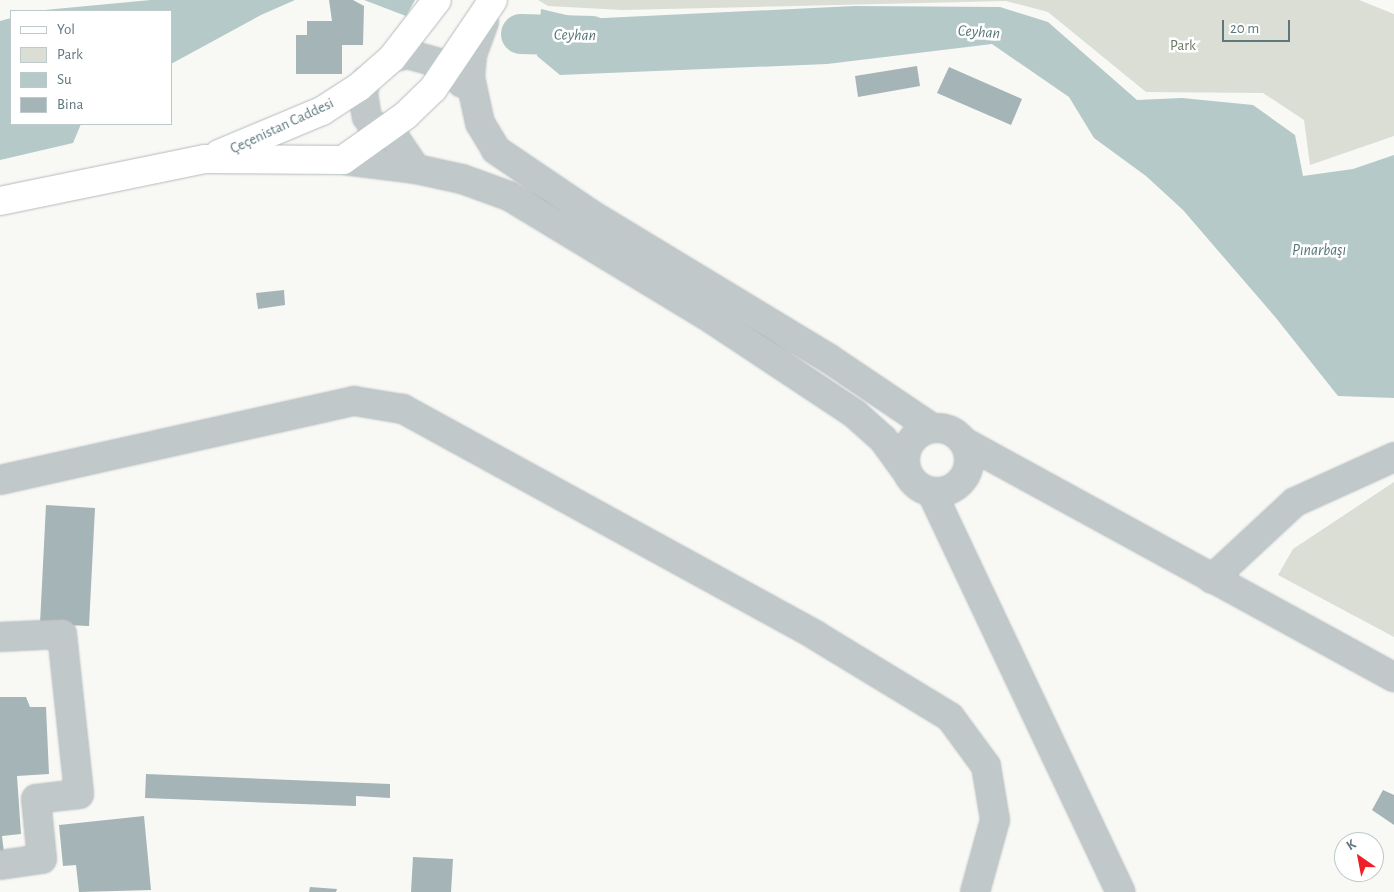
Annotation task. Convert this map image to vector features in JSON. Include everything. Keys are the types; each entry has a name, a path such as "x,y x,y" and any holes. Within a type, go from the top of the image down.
{"main road":[{"name":"Çeçenistan Caddesi","path":"205,159 322,110 366,80 392,58 437,0"},
{"path":"0,201 205,159 343,160 388,128 433,89 451,66 494,0"}],"street":[{"path":"473,101 472,54 494,0"},
{"path":"392,58 407,54 451,66 473,101 480,123 496,150 592,215 828,358 932,428"},
{"path":"366,80 363,98 367,117 374,127 388,128 416,169"},
{"path":"343,160 416,169 462,179 509,196 712,319 855,414 883,438 915,485 932,493 952,489 961,482 969,463 964,442"},
{"path":"0,480 354,401 404,409 815,636 950,717 986,766 995,820 975,892"},
{"path":"905,469 904,458 909,443 921,431 932,428 950,430 964,442 1394,677"},
{"path":"1212,579 1295,502 1394,457"},
{"path":"932,493 1121,892"},
{"path":"0,637 62,634 79,794 36,799 42,859 0,865"}],"green space":[{"name":"Park","path":"538,0 1359,0 1394,14 1394,136 1310,165 1304,120 1263,93 1146,92 1048,12 1006,1 622,10 548,6"},
{"path":"1394,482 1394,637 1278,575 1293,549"}],"water":[{"path":"151,0 295,0 261,15 172,63 172,10 45,10"},
{"path":"364,0 415,0 406,16"},
{"name":"Pınarbaşı","path":"855,6 1000,7 1048,22 1137,100 1182,98 1253,105 1295,135 1303,176 1353,169 1394,155 1394,398 1338,396 1276,318 1183,210 1146,176 1094,138 1069,97 992,44 827,64 560,75 537,56 541,9 583,19"},
{"path":"10,18 10,125 81,125 73,143 0,160 0,21"}],"building":[{"path":"329,0 353,0 364,6 363,45 342,45 342,74 296,74 296,35 307,35 307,21 332,21"},
{"path":"917,66 920,86 858,97 855,76"},
{"path":"949,67 1022,99 1011,125 937,93"},
{"path":"284,290 285,305 258,309 256,293"},
{"path":"46,505 95,508 89,626 40,624"},
{"path":"0,697 26,697 30,707 46,707 49,774 17,776 21,834 2,836 4,853 0,853"},
{"path":"146,774 390,784 390,798 356,796 356,806 145,798"},
{"path":"1383,790 1394,795 1394,825 1372,810"},
{"path":"144,816 151,890 79,892 76,865 63,866 59,825"},
{"path":"413,857 453,859 451,892 411,892"},
{"path":"310,887 337,889 336,892 309,892"}],"waterway":[{"name":"Ceyhan","path":"521,34 592,36"}]}
